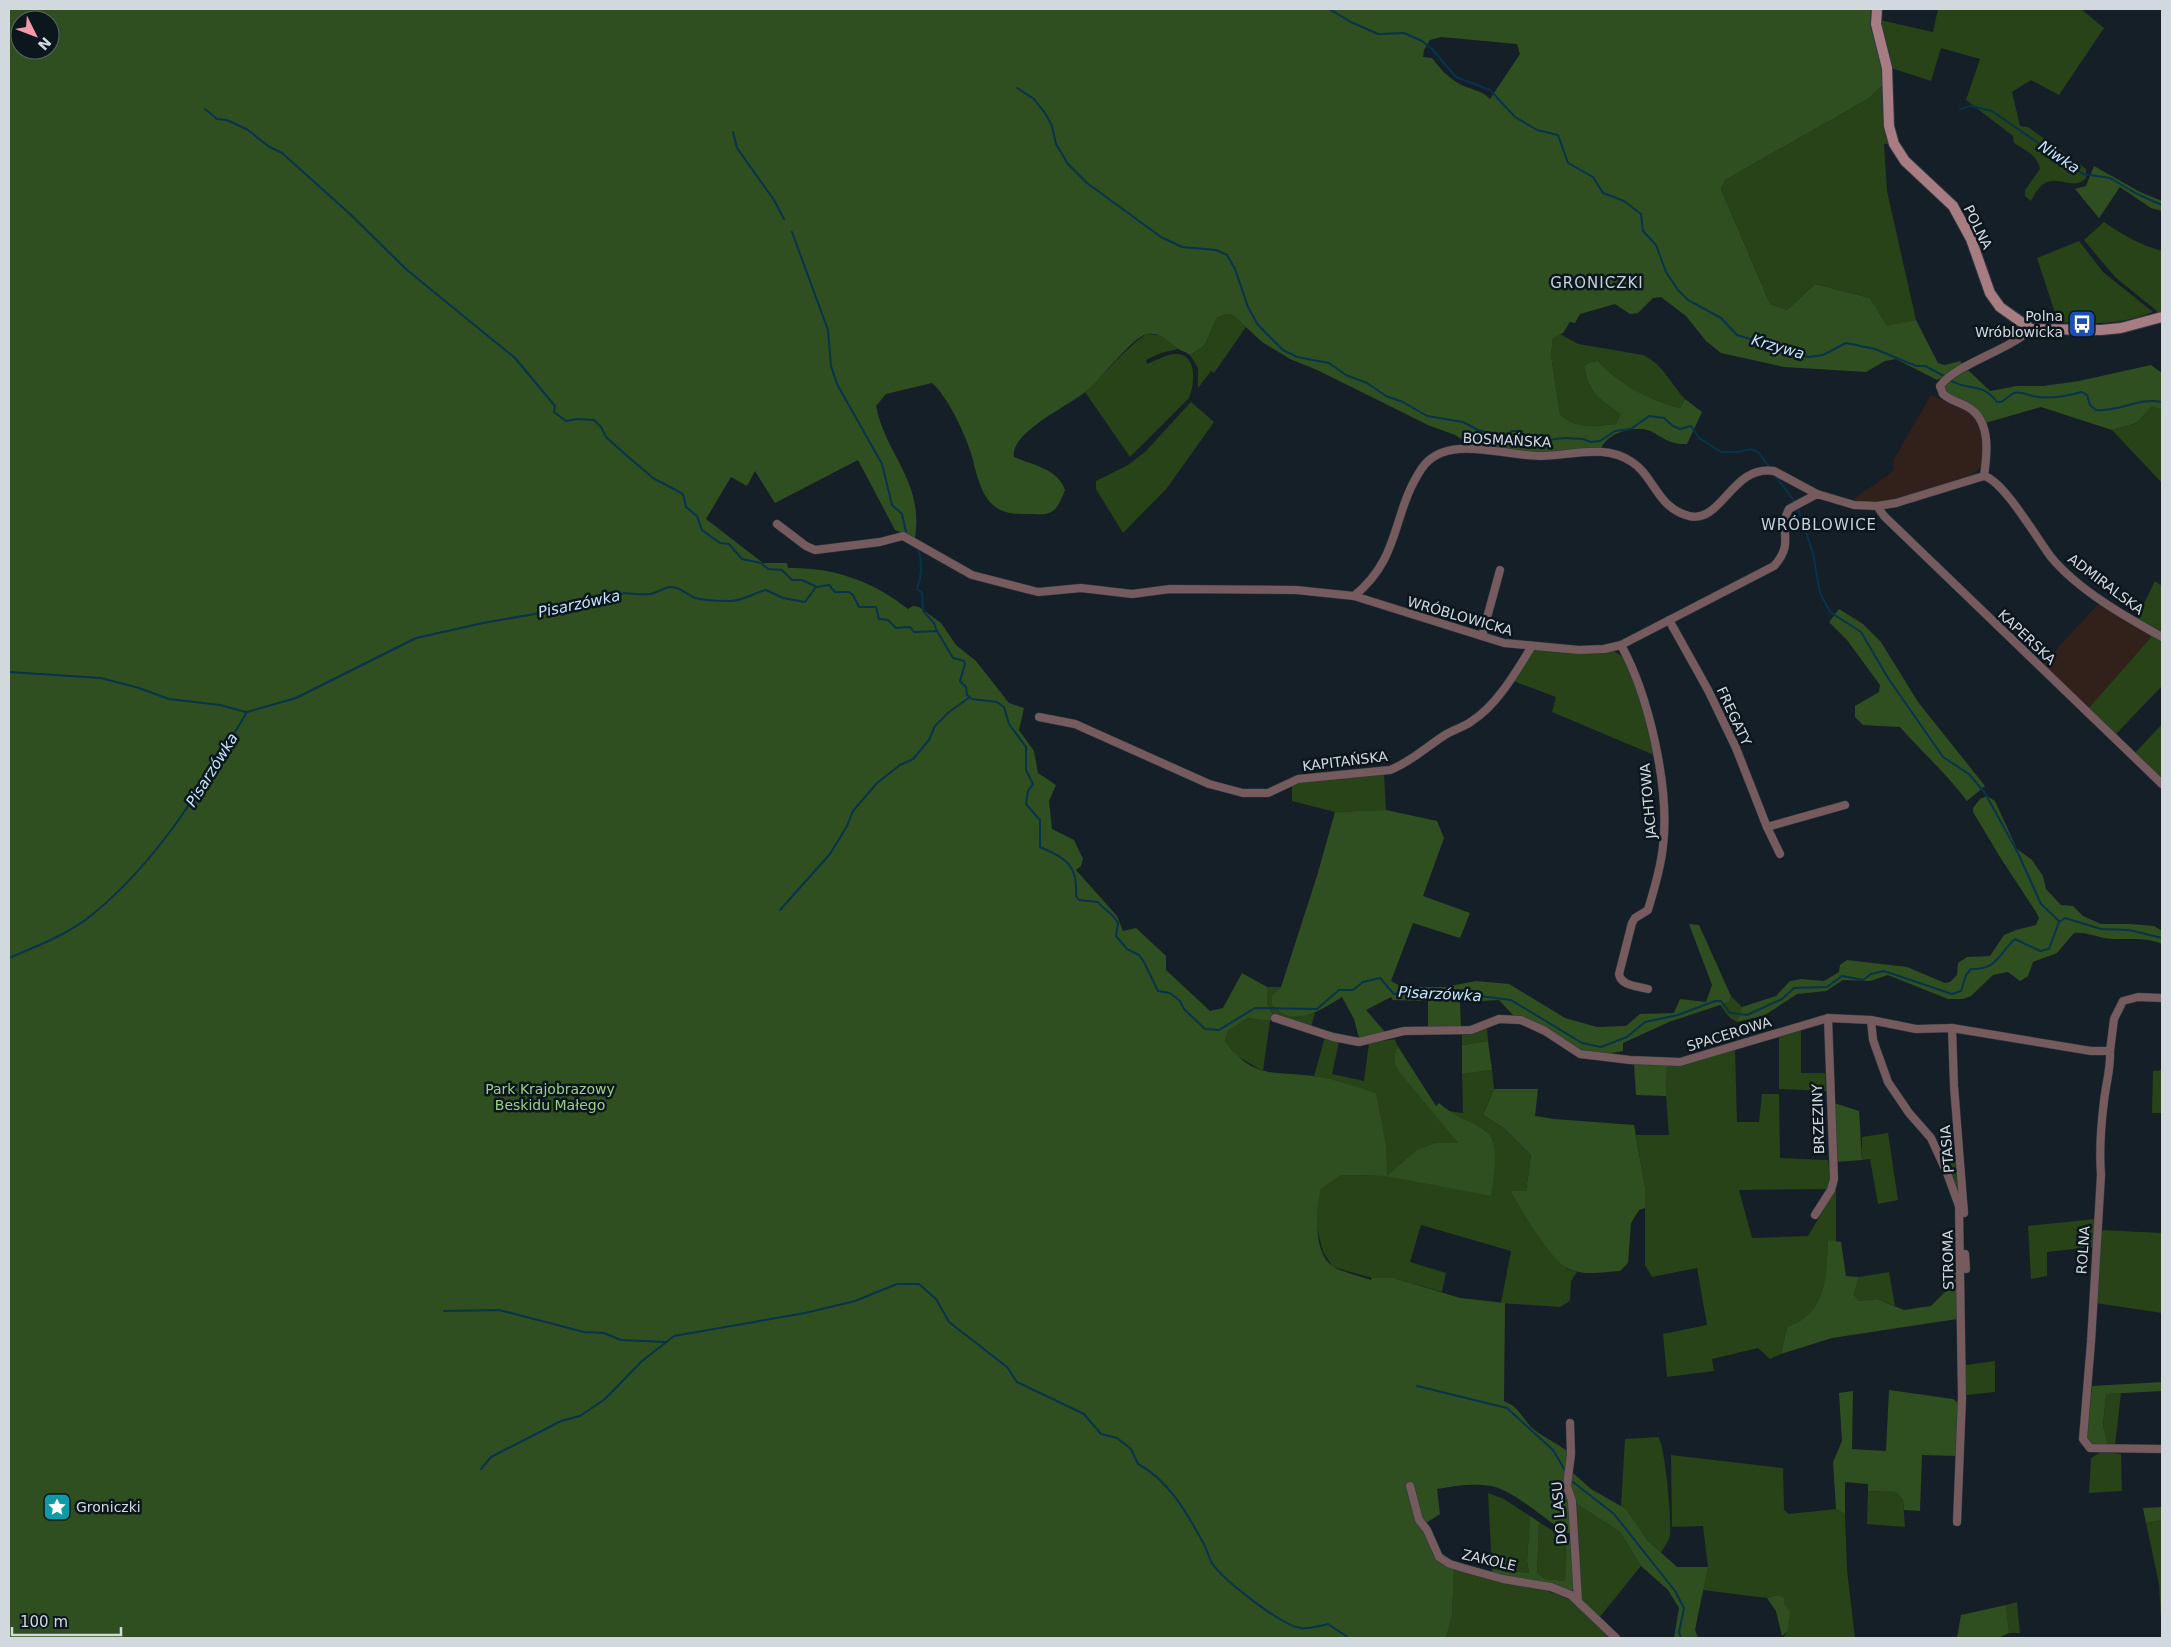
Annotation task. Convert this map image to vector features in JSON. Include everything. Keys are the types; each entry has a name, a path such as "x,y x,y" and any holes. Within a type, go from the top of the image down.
{"street":[{"name":"POLNA","path":"1877,9 1876,24 1888,68 1888,126 1894,144 1905,161 1942,194 1956,212 1971,239 1995,301 2007,314 2031,329"},
{"path":"1817,494 1854,505 1877,506 1910,499 1984,476 1986,448 1982,423 1973,410 1943,394 1940,389 1944,381 2022,338 2031,329 2101,330 2121,328 2162,317"},
{"name":"BOSMAŃSKA","path":"1354,596 1368,585 1380,569 1398,527 1412,483 1433,456 1446,452 1468,448 1539,456 1599,452 1632,462 1661,498 1680,512 1690,516 1708,514 1742,479 1770,471 1817,494"},
{"name":"ADMIRALSKA","path":"1984,476 1999,485 2040,543 2063,569 2118,611 2162,637"},
{"name":"WRÓBLOWICKA","path":"776,524 815,550 880,542 903,536 972,575 1038,592 1082,588 1132,594 1170,589 1224,588 1296,590 1354,596 1504,643 1580,650 1604,649 1621,645 1774,566 1785,551 1785,519 1792,506 1817,494"},
{"name":"KAPERSKA","path":"1877,506 1897,529 2162,784"},
{"path":"1482,636 1500,570"},
{"name":"FREGATY","path":"1669,620 1711,697 1736,748 1767,827 1780,854"},
{"name":"JACHTOWA","path":"1621,645 1634,670 1650,722 1661,779 1664,824 1659,870 1648,910 1635,918 1632,923 1619,974 1624,983 1648,989"},
{"name":"KAPITAŃSKA","path":"1039,717 1075,724 1098,733 1208,784 1259,794 1268,793 1298,779 1390,770 1402,765 1446,734 1472,722 1482,713 1516,671 1532,646"},
{"path":"1767,827 1845,805"},
{"path":"2110,1051 2114,1019 2123,1002 2138,997 2162,998"},
{"name":"SPACEROWA","path":"1275,1018 1333,1037 1359,1042 1404,1031 1471,1030 1499,1019 1521,1020 1533,1024 1571,1050 1587,1057 1680,1062 1828,1018 1871,1020 1916,1029 1952,1028 2091,1051 2110,1051"},
{"name":"BRZEZINY","path":"1815,1214 1831,1190 1834,1178 1828,1018"},
{"name":"STROMA","path":"1871,1020 1873,1040 1888,1082 1909,1113 1931,1138 1959,1206 1962,1398 1957,1522"},
{"name":"PTASIA","path":"1952,1028 1966,1269"},
{"name":"ROLNA","path":"2110,1051 2111,1069 2104,1098 2091,1342 2083,1438 2090,1448 2162,1449"},
{"name":"DO LASU","path":"1570,1423 1571,1454 1567,1486 1572,1501 1578,1601"},
{"name":"ZAKOLE","path":"1410,1486 1418,1520 1427,1530 1430,1542 1439,1557 1450,1564 1463,1568 1551,1587 1571,1595 1616,1638"}],"shaded area":[{"path":"1931,395 1970,412 1974,417 1983,439 1984,453 1981,467 1971,476 1896,501 1877,504 1852,503 1855,498 1894,469 1893,461"},
{"path":"2100,602 2153,635 2088,709 2042,665"}],"green space":[{"name":"Park Krajobrazowy Beskidu Małego","path":"9,9 1871,9 1870,26 1881,58 1883,85 1868,99 1725,180 1721,189 1770,304 1787,310 1815,284 1870,298 1887,326 1916,320 1938,363 1945,365 1960,361 1963,365 1937,380 1896,359 1885,361 1866,372 1784,367 1721,353 1706,341 1686,316 1661,297 1653,298 1638,313 1630,314 1615,304 1580,314 1575,323 1570,322 1563,333 1553,338 1551,355 1560,414 1579,425 1616,424 1621,414 1596,394 1586,375 1584,366 1590,362 1598,361 1615,377 1646,396 1680,408 1685,399 1702,412 1687,444 1679,444 1648,430 1637,429 1624,431 1612,436 1603,444 1600,450 1539,454 1470,445 1455,435 1428,425 1317,370 1290,359 1262,342 1233,315 1226,314 1217,318 1204,346 1190,355 1157,334 1147,334 1141,337 1084,393 1041,421 1020,439 1015,448 1014,457 1051,472 1065,490 1054,510 1046,514 1002,511 988,500 981,487 960,425 944,397 932,383 886,394 876,406 881,424 903,469 914,500 916,518 915,538 895,530 858,460 775,503 755,471 747,486 731,477 706,519 763,563 787,563 788,568 805,568 837,573 867,583 908,609 913,606 919,607 941,623 956,645 976,661 1009,703 1024,708 1019,730 1034,751 1038,773 1056,785 1049,801 1052,829 1074,840 1083,859 1081,866 1076,870 1117,916 1123,931 1136,928 1166,956 1166,970 1210,1011 1223,1008 1242,973 1267,987 1267,1003 1273,1015 1270,1021 1248,1018 1228,1031 1225,1041 1245,1062 1264,1071 1321,1077 1376,1093 1386,1146 1387,1176 1417,1150 1436,1143 1458,1143 1398,1070 1394,1060 1397,1045 1436,1106 1439,1103 1483,1129 1489,1135 1495,1151 1495,1170 1491,1196 1386,1176 1341,1175 1321,1189 1317,1219 1317,1230 1322,1252 1327,1260 1337,1269 1371,1280 1372,1278 1394,1278 1460,1298 1505,1303 1504,1401 1517,1409 1534,1430 1567,1451 1571,1534 1563,1531 1517,1498 1499,1488 1470,1485 1437,1489 1440,1514 1423,1525 1433,1555 1454,1570 1452,1615 1446,1638 9,1638","holes":["1441,37 1517,44 1520,54 1490,99 1483,93 1454,81 1432,58 1423,57 1424,50 1430,40"]},
{"path":"1938,9 2081,9 2104,28 2059,95 2031,80 2012,92 2020,126 2028,127 2086,169 2086,178 2080,183 2073,184 2059,181 2045,183 2038,189 2031,201 2025,196 2025,190 2040,169 2036,160 2030,153 2014,143 2013,136 1966,100 1980,59 1941,48 1931,81 1891,68 1880,20 1933,32"},
{"path":"1883,85 1890,144 1884,144 1887,191 1916,320 1887,327 1870,298 1815,284 1787,310 1770,304 1721,189 1725,180 1868,99"},
{"path":"2094,166 2140,192 2162,201 2162,211 2151,208 2120,187 2099,218 2075,189 2086,186"},
{"path":"2104,222 2146,246 2162,251 2162,312 2158,312 2115,277 2084,240"},
{"path":"2079,241 2103,272 2153,312 2106,323 2058,322 2037,258"},
{"path":"1226,314 1233,315 1246,327 1214,373 1211,371 1198,388 1198,368 1190,355 1204,346 1217,318"},
{"path":"1146,334 1162,335 1178,349 1161,353 1146,360 1147,364 1174,354 1182,355 1191,363 1193,385 1189,398 1130,457 1085,392"},
{"path":"1560,334 1578,344 1643,355 1650,359 1662,369 1685,399 1680,408 1657,401 1635,390 1615,377 1598,361 1590,362 1584,366 1589,383 1601,399 1622,414 1616,424 1601,426 1579,425 1566,419 1560,414 1551,355 1553,338"},
{"path":"2151,365 2162,373 2162,409 2151,407 2137,423 2112,430 2041,407 1985,423 1943,389 1945,383 1968,370 1990,391 2017,386 2043,386 2079,381"},
{"path":"1191,402 1214,422 1167,488 1123,533 1096,489 1096,481 1128,465 1145,452"},
{"path":"2151,407 2162,409 2162,483 2112,430 2137,423"},
{"path":"2155,581 2162,586 2162,634 2136,620"},
{"path":"1839,609 1863,624 1881,642 1918,702 1985,786 1967,801 1943,772 1900,727 1863,725 1855,717 1855,706 1879,692 1880,685 1847,640 1829,622"},
{"path":"2153,635 2162,640 2162,686 2115,735 2088,709"},
{"path":"1540,649 1594,652 1614,651 1625,658 1649,723 1654,755 1552,712 1556,697 1511,680 1532,652"},
{"path":"2162,724 2162,781 2134,754"},
{"path":"1384,773 1386,810 1335,812 1292,801 1292,785 1296,783"},
{"path":"1987,796 1995,801 2017,849 2032,860 2043,876 2046,889 2061,905 2073,906 2083,916 2101,924 2154,926 2162,931 2162,944 2141,939 2111,939 2074,933 2057,953 2033,962 2028,976 2020,981 2008,972 1993,975 1971,996 1963,999 1948,999 1888,975 1870,981 1843,980 1826,991 1797,994 1765,1015 1737,1022 1742,1007 1776,996 1790,981 1801,979 1824,981 1839,972 1840,965 1847,960 1907,967 1945,983 1950,982 1957,975 1958,963 1967,957 1990,956 2004,935 2036,925 2039,918 2036,912 1973,812 1973,808 1980,799"},
{"path":"1386,810 1437,821 1444,838 1423,896 1470,913 1460,938 1413,923 1391,981 1402,987 1445,987 1476,981 1509,984 1565,1018 1597,1027 1626,1026 1640,1014 1674,1013 1680,999 1706,1002 1712,985 1689,924 1699,925 1731,996 1729,1002 1669,1022 1623,1043 1623,1051 1609,1053 1596,1053 1571,1045 1524,1018 1514,1016 1499,1000 1460,1002 1461,1027 1428,1027 1428,1001 1393,1000 1391,997 1366,1010 1385,1032 1359,1038 1354,1019 1342,997 1307,1016 1289,1016 1281,1012 1272,1004 1272,995 1281,987 1317,876 1335,812"},
{"path":"1267,987 1281,987 1272,995 1296,1018 1315,1013 1311,1027 1273,1015 1267,1003"},
{"path":"1731,996 1742,1007 1737,1022 1730,1018 1720,1005 1729,1002"},
{"path":"1248,1018 1270,1021 1263,1071 1237,1056 1225,1041 1228,1031"},
{"path":"1801,1027 1801,1073 1825,1073 1826,1091 1779,1089 1779,1037"},
{"path":"1487,1028 1488,1041 1462,1045 1462,1034"},
{"path":"1325,1037 1339,1042 1332,1074 1364,1081 1369,1043 1395,1039 1397,1045 1394,1060 1458,1143 1436,1143 1490,1196 1495,1153 1485,1130 1448,1111 1463,1113 1462,1074 1492,1070 1494,1089 1483,1115 1504,1128 1531,1155 1526,1191 1512,1191 1567,1269 1577,1272 1571,1281 1570,1301 1560,1307 1501,1303 1511,1251 1421,1225 1410,1262 1446,1273 1442,1292 1394,1278 1372,1278 1333,1267 1323,1252 1317,1228 1317,1206 1321,1188 1341,1175 1386,1176 1376,1093 1314,1076"},
{"path":"1488,1041 1492,1070 1462,1074 1462,1045"},
{"path":"1735,1049 1737,1122 1759,1122 1762,1094 1779,1094 1780,1158 1828,1160 1830,1177 1828,1189 1739,1190 1752,1238 1808,1236 1836,1189 1836,1242 1828,1240 1825,1280 1818,1303 1811,1313 1801,1321 1787,1327 1781,1354 1770,1359 1758,1348 1712,1359 1714,1371 1667,1377 1663,1334 1707,1325 1697,1268 1652,1277 1645,1265 1645,1187 1636,1135 1669,1135 1666,1096 1667,1065"},
{"path":"1634,1064 1667,1065 1666,1096 1636,1095"},
{"path":"2162,1070 2162,1113 2152,1113 2153,1071"},
{"path":"1494,1089 1538,1089 1535,1116 1634,1125 1645,1187 1645,1208 1639,1210 1631,1223 1628,1263 1620,1271 1588,1273 1569,1269 1554,1256 1537,1234 1511,1191 1526,1191 1531,1155 1504,1128 1483,1115"},
{"path":"1834,1103 1859,1111 1862,1160 1835,1162"},
{"path":"1888,1133 1898,1200 1878,1204 1870,1159 1862,1160 1862,1137"},
{"path":"1958,1159 1959,1198 1946,1162"},
{"path":"2095,1219 2094,1247 2047,1252 2047,1276 2031,1279 2028,1226"},
{"path":"2101,1230 2162,1233 2162,1313 2095,1303"},
{"path":"1828,1240 1841,1242 1846,1276 1859,1277 1854,1294 1858,1301 1877,1299 1904,1310 1931,1306 1947,1290 1949,1270 1957,1271 1957,1319 1832,1338 1781,1354 1787,1327 1800,1321 1810,1313 1822,1292 1827,1267"},
{"path":"1889,1272 1895,1306 1877,1299 1858,1301 1854,1294 1859,1277"},
{"path":"1995,1361 1995,1392 1967,1395 1964,1390 1966,1365"},
{"path":"2162,1382 2162,1391 2106,1394 2103,1426 2108,1446 2091,1444 2087,1437 2092,1386"},
{"path":"1889,1390 1953,1399 1960,1404 1958,1456 1922,1455 1920,1511 1904,1510 1903,1500 1896,1492 1868,1491 1868,1484 1845,1482 1845,1514 1836,1509 1833,1462 1842,1441 1839,1393 1853,1391 1852,1449 1886,1451"},
{"path":"2121,1393 2115,1446 2108,1446 2103,1426 2106,1394"},
{"path":"1658,1437 1661,1442 1665,1467 1670,1528 1668,1542 1661,1553 1648,1541 1626,1509 1621,1506 1625,1439"},
{"path":"2101,1452 2121,1454 2122,1491 2089,1493 2091,1458"},
{"path":"1671,1455 1783,1468 1784,1510 1789,1514 1836,1509 1845,1514 1847,1570 1855,1638 1783,1638 1787,1632 1784,1604 1778,1595 1767,1598 1703,1590 1708,1567 1703,1526 1672,1527"},
{"path":"1573,1473 1591,1489 1626,1509 1648,1541 1677,1567 1708,1567 1695,1630 1698,1638 1674,1638 1679,1608 1668,1590 1641,1566 1620,1532 1577,1504 1570,1486"},
{"path":"1868,1491 1896,1492 1903,1500 1905,1527 1867,1524"},
{"path":"1488,1493 1504,1499 1530,1516 1527,1561 1529,1573 1492,1569"},
{"path":"1577,1504 1620,1532 1641,1566 1599,1618 1581,1598"},
{"path":"2162,1507 2162,1520 2146,1523 2143,1508"},
{"path":"1530,1516 1539,1522 1537,1573 1545,1579 1565,1581 1566,1539 1573,1543 1573,1590 1570,1592 1493,1574 1492,1569 1529,1573 1527,1561"},
{"path":"2162,1520 2162,1636 2159,1584 2146,1523"},
{"path":"1539,1522 1566,1539 1565,1581 1545,1579 1537,1573"},
{"path":"1454,1570 1500,1582 1528,1585 1559,1595 1575,1602 1610,1638 1446,1638 1452,1615"},
{"path":"1778,1595 1784,1598 1784,1604 1790,1612 1787,1632 1782,1636 1776,1611 1767,1598"},
{"path":"2017,1602 2020,1633 2009,1633 2006,1605"},
{"path":"2006,1605 2009,1633 1998,1638 1957,1638 1961,1615"}],"waterway":[{"name":"Krzywa","path":"1329,9 1351,22 1378,34 1404,33 1422,41 1432,49 1456,77 1490,90 1515,117 1537,130 1558,135 1568,163 1593,177 1603,193 1624,201 1641,214 1643,231 1656,245 1666,272 1678,290 1688,300 1721,318 1737,335 1808,357 1823,355 1846,343 1875,349 1916,366 1925,366 1946,377"},
{"path":"1017,88 1034,99 1045,113 1052,126 1056,144 1068,164 1087,183 1161,237 1182,247 1216,250 1227,255 1235,269 1248,307 1258,325 1283,350 1297,357 1329,363 1346,375 1367,383 1386,396 1403,402 1427,416 1463,422 1478,430 1504,437 1512,431 1517,431 1530,442 1565,438 1583,439 1591,442 1600,441 1615,431 1631,429 1649,416 1664,418 1680,429 1691,426 1699,438 1721,452 1737,452 1752,449 1759,453 1770,468"},
{"name":"Niwka","path":"1960,109 1971,106 1992,111 2083,174 2110,178 2137,194 2162,205"},
{"path":"205,109 217,119 227,120 248,130 268,146 282,153 350,214 407,270 515,358 555,406 554,412 566,421 577,419 594,420 601,427 606,437 653,478 683,494 686,507 697,516 702,530 720,543 729,544 742,559 761,563 768,569 782,570 792,580 802,580 815,586"},
{"path":"733,132 737,148 774,200 784,219"},
{"path":"792,232 828,330 831,366 837,384 882,464 892,505 902,514 906,532"},
{"name":"Krzywa","path":"1950,380 1985,391 1997,402 2001,402 2017,392 2035,397 2049,398 2082,392 2087,395 2090,405 2096,410 2113,409 2145,401 2162,402"},
{"path":"1774,474 1795,502"},
{"path":"1797,506 1813,553 1820,593 1830,612 1861,632 1888,678 1943,757 1969,774 1985,793 2018,853 2041,904 2059,921"},
{"path":"918,548 921,568 917,589 922,593 923,611 934,623 937,631"},
{"name":"Pisarzówka","path":"9,958 74,928 117,893 139,870 179,820 247,712 296,698 416,638 483,623 603,602 621,593 652,594 668,587 675,587 695,598 708,600 735,601 766,590 783,598 805,602 816,587 829,585 835,592 849,592 853,595 859,607 876,607 879,619 888,620 896,628 910,627 914,632 937,631 953,658 964,661 965,664 960,681 966,687 967,695 972,699 997,702 1004,707 1009,724 1026,747 1026,770 1033,784 1028,791 1026,804 1040,820 1040,847 1064,859 1069,864 1075,877 1076,896 1079,900 1098,902 1114,917 1118,923 1116,936 1127,949 1139,955 1158,991 1170,993 1180,1001 1184,1009 1205,1029 1219,1030 1255,1008 1317,1009 1339,990 1353,990 1363,982 1380,978 1394,994 1445,992 1462,997 1479,996 1511,1000 1582,1043 1601,1047 1627,1037 1645,1022 1678,1015 1715,1001 1721,1001 1730,1013 1747,1015 1782,999 1794,988 1827,987 1842,976 1863,980 1871,974 1884,971 1952,994 1961,991 1966,975 1971,969 1980,969 1993,964 2015,939 2040,951 2049,949 2059,922 2065,918 2101,929 2129,930 2162,938"},
{"path":"9,672 101,678 139,688 169,699 220,705 246,712"},
{"path":"780,910 830,854 847,826 853,811 877,783 900,765 913,759 929,740 935,726 949,712 970,697"},
{"path":"481,1469 491,1457 561,1421 580,1416 605,1399 642,1361 674,1336 805,1313 855,1301 897,1284 919,1284 936,1299 949,1322 1007,1367 1017,1382 1084,1414 1101,1434 1117,1438 1131,1449 1138,1464 1158,1478 1175,1497 1203,1542 1212,1563 1240,1591 1267,1611 1292,1625 1307,1628 1328,1624 1349,1638"},
{"path":"444,1311 499,1310 584,1332 604,1333 621,1340 667,1342"},
{"path":"1417,1386 1507,1408 1553,1450 1566,1472"},
{"path":"1573,1482 1614,1514 1675,1591 1684,1608 1679,1632 1681,1638"}],"place":[{"name":"Polna Wróblowicka","path":"2082,324"},
{"name":"Groniczki","path":"57,1507"}],"district":[{"name":"GRONICZKI","path":"1597,283"},
{"name":"WRÓBLOWICE","path":"1819,525"}]}
